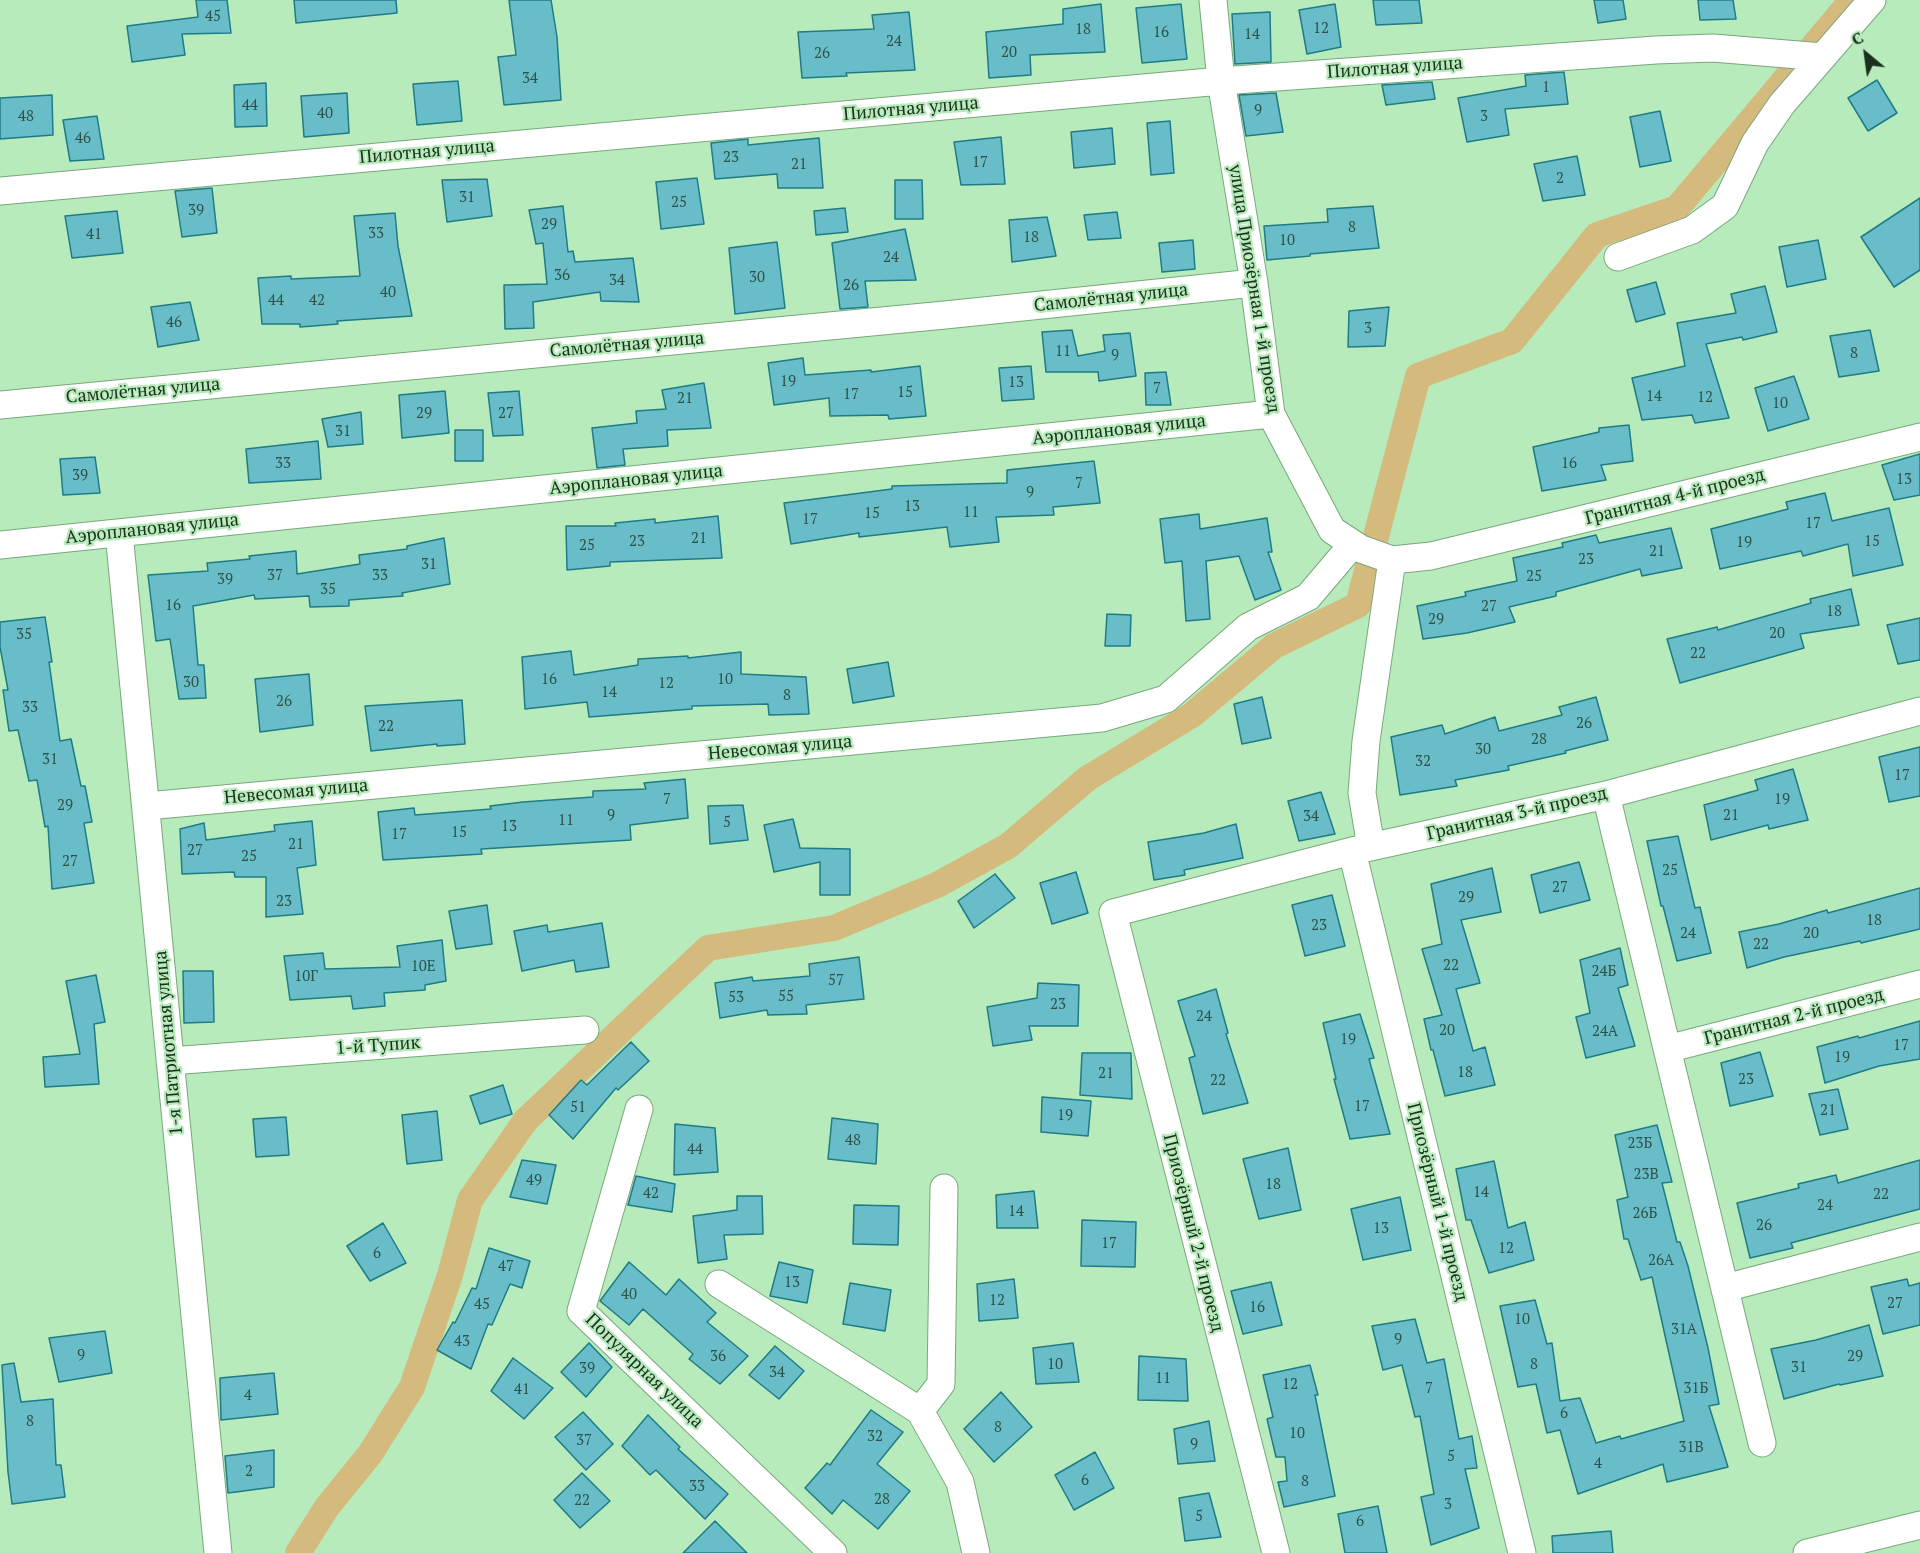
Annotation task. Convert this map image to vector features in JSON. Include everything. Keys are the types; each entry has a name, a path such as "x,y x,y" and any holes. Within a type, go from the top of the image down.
{"street":[{"name":"улица Приозёрная 1-й проезд","path":"1213,0 1221,81 1254,283 1271,414 1332,530 1357,547 1391,560 1431,556"},
{"path":"1618,257 1692,230 1725,206 1755,143 1782,104 1872,0"},
{"name":"Пилотная улица","path":"0,191 1221,81 1656,50 1713,48 1822,56"},
{"name":"Самолётная улица","path":"0,405 1254,283"},
{"name":"Аэроплановая улица","path":"0,545 1271,414"},
{"name":"Гранитная 4-й проезд","path":"1431,556 1920,437"},
{"name":"1-я Патриотная улица","path":"119,532 218,1553"},
{"name":"Невесомая улица","path":"147,806 1102,718 1166,699 1248,627 1308,597 1357,547"},
{"name":"Приозёрный 1-й проезд","path":"1391,560 1366,741 1361,849 1522,1553"},
{"name":"Гранитная 3-й проезд","path":"1113,913 1361,849 1606,795 1920,711"},
{"path":"1606,795 1762,1443"},
{"name":"Приозёрный 2-й проезд","path":"1113,913 1276,1553"},
{"name":"Гранитная 2-й проезд","path":"1667,1049 1920,984"},
{"name":"1-й Тупик","path":"170,1061 585,1030"},
{"name":"Популярная улица","path":"639,1109 582,1311 833,1553"},
{"path":"920,1411 941,1384 944,1188"},
{"path":"1725,1288 1920,1237"},
{"path":"719,1284 920,1411 960,1482 976,1553"},
{"path":"1807,1553 1920,1525"}],"building":[{"path":"196,0 227,0 231,33 182,34 185,55 132,62 127,26 198,17"},
{"path":"294,0 396,0 397,13 296,23"},
{"path":"509,0 551,0 557,37 561,100 504,105 498,57 516,55"},
{"path":"1373,0 1419,0 1422,23 1376,25"},
{"path":"1594,0 1623,0 1626,19 1598,23"},
{"path":"1698,0 1733,0 1736,19 1700,20"},
{"path":"1101,4 1105,52 1030,55 1031,75 989,78 986,32 1063,24 1063,9"},
{"path":"1181,4 1187,59 1142,63 1136,8"},
{"path":"1335,4 1341,47 1307,54 1299,10"},
{"path":"909,12 915,70 846,73 847,76 802,78 798,32 874,29 872,15"},
{"path":"1270,12 1271,62 1235,64 1232,14"},
{"path":"1564,72 1568,104 1505,109 1509,135 1467,142 1458,98 1526,86 1525,75"},
{"path":"1877,80 1897,113 1868,131 1848,98"},
{"path":"458,81 462,121 417,125 413,84"},
{"path":"1432,82 1435,99 1386,105 1382,85"},
{"path":"266,83 267,126 235,127 234,85"},
{"path":"347,93 349,133 304,137 301,96"},
{"path":"1276,93 1283,132 1246,136 1239,95"},
{"path":"52,95 53,135 0,139 0,98"},
{"path":"1660,111 1671,161 1640,167 1630,117"},
{"path":"97,116 104,159 70,161 63,120"},
{"path":"1170,121 1174,173 1151,175 1147,123"},
{"path":"1112,128 1115,164 1074,168 1071,132"},
{"path":"1001,137 1005,184 961,185 954,142"},
{"path":"819,138 823,188 778,188 777,174 715,179 711,143 748,139 748,145"},
{"path":"1577,156 1585,195 1543,201 1534,164"},
{"path":"697,178 704,224 661,229 656,182"},
{"path":"487,179 492,216 447,222 442,180"},
{"path":"895,180 922,180 923,219 895,219"},
{"path":"212,188 217,233 182,237 175,191"},
{"path":"1920,198 1920,270 1894,287 1861,237"},
{"path":"563,206 568,252 573,251 575,262 633,258 639,302 601,301 600,292 533,302 534,328 505,329 504,285 547,284 543,243 536,244 529,210"},
{"path":"1373,206 1379,248 1267,260 1264,226 1328,222 1327,209"},
{"path":"845,208 848,232 816,235 814,211"},
{"path":"117,211 123,253 72,258 65,216"},
{"path":"1117,212 1121,238 1088,240 1084,215"},
{"path":"395,213 398,246 412,316 337,321 338,324 300,327 300,324 262,324 258,278 360,276 354,216"},
{"path":"1047,217 1056,256 1012,262 1009,220"},
{"path":"905,229 916,280 865,281 868,307 840,309 832,243"},
{"path":"1193,240 1195,269 1162,272 1159,243"},
{"path":"1818,240 1826,279 1787,287 1779,247"},
{"path":"777,242 785,308 735,314 729,248"},
{"path":"1656,282 1665,314 1636,322 1627,290"},
{"path":"1765,286 1777,332 1743,340 1742,337 1706,344 1729,418 1695,423 1692,415 1642,420 1632,378 1685,366 1677,323 1736,313 1731,294"},
{"path":"190,302 199,340 158,347 151,307"},
{"path":"1389,307 1385,346 1348,347 1349,311"},
{"path":"1072,330 1078,356 1105,351 1103,335 1130,333 1136,376 1099,381 1098,372 1046,372 1042,332"},
{"path":"1870,330 1879,371 1839,377 1830,336"},
{"path":"803,358 805,375 871,370 871,372 920,366 926,416 889,419 888,415 830,416 829,398 774,405 768,363"},
{"path":"1031,366 1034,399 1002,401 999,368"},
{"path":"1166,372 1171,405 1146,405 1145,373"},
{"path":"1794,376 1809,419 1768,431 1755,388"},
{"path":"704,383 711,428 667,430 668,446 623,449 625,465 597,468 592,428 637,423 636,411 666,409 662,390"},
{"path":"445,391 449,433 402,438 399,395"},
{"path":"519,391 523,435 493,436 488,393"},
{"path":"361,412 363,444 328,447 322,419"},
{"path":"1629,425 1633,461 1601,465 1606,480 1542,491 1533,447 1599,432 1599,428"},
{"path":"455,430 483,430 483,461 455,461"},
{"path":"318,441 321,479 249,483 246,449"},
{"path":"1920,454 1920,495 1894,500 1882,465"},
{"path":"95,457 100,493 63,495 60,459"},
{"path":"1094,461 1100,503 1053,507 1054,515 996,517 999,542 950,547 947,527 859,537 859,533 791,544 784,503 892,489 892,486 1007,483 1007,470"},
{"path":"1825,493 1832,521 1889,508 1903,565 1853,576 1848,544 1803,556 1801,551 1720,569 1711,529 1788,509 1786,502"},
{"path":"1199,514 1200,529 1267,518 1272,552 1268,552 1281,590 1255,600 1239,556 1206,561 1210,619 1186,621 1182,561 1165,563 1160,519"},
{"path":"718,516 722,558 610,562 610,566 567,570 566,526 616,526 615,523 655,519 655,523"},
{"path":"1671,528 1682,568 1642,576 1640,569 1556,592 1556,596 1509,607 1515,622 1467,633 1423,639 1417,606 1466,596 1465,592 1517,581 1513,558 1563,547 1562,543 1596,535 1599,543"},
{"path":"444,538 450,584 402,593 403,596 349,600 349,606 310,607 309,596 255,599 254,595 193,606 198,665 204,665 206,698 179,699 170,639 156,641 148,575 208,571 207,563 296,551 297,574 360,564 359,555 407,549 407,546"},
{"path":"1851,589 1859,625 1800,634 1804,648 1680,683 1667,639 1717,627 1718,630 1811,603 1810,599"},
{"path":"1107,614 1131,615 1130,646 1105,646"},
{"path":"45,617 60,741 71,739 81,786 85,786 92,822 84,823 94,883 52,889 48,826 45,827 37,780 29,781 18,730 9,731 3,690 8,690 0,647 0,622"},
{"path":"1920,618 1920,660 1898,664 1887,625"},
{"path":"571,651 574,675 638,665 638,659 688,656 688,658 741,652 741,674 806,677 809,714 769,715 768,704 692,706 692,709 589,717 587,702 525,709 522,657"},
{"path":"888,662 894,696 853,703 847,669"},
{"path":"309,674 313,725 260,732 255,679"},
{"path":"1262,697 1271,738 1242,744 1234,704"},
{"path":"1596,697 1608,740 1565,751 1566,753 1508,766 1509,770 1455,780 1457,786 1400,795 1391,737 1442,725 1445,734 1495,717 1499,731 1562,715 1559,707"},
{"path":"462,700 465,744 437,746 437,744 371,751 365,706"},
{"path":"1920,747 1920,796 1889,802 1879,757"},
{"path":"1793,769 1808,820 1769,829 1768,825 1711,840 1704,805 1758,790 1755,780"},
{"path":"685,779 688,818 630,825 631,840 481,849 482,854 383,860 378,812 414,808 415,815 491,809 490,806 523,802 593,797 593,791 646,789 644,783"},
{"path":"1321,792 1335,834 1299,841 1288,801"},
{"path":"743,805 748,840 710,844 708,806"},
{"path":"793,819 800,848 850,849 850,895 820,895 820,862 774,872 764,825"},
{"path":"312,821 316,865 297,868 303,914 266,917 266,877 235,877 234,872 182,874 180,829 204,823 206,840 275,831 274,825"},
{"path":"1236,824 1243,858 1184,870 1185,875 1154,880 1148,842 1204,833"},
{"path":"1678,836 1695,908 1700,907 1711,953 1677,961 1663,906 1661,906 1647,841"},
{"path":"1579,862 1590,900 1540,913 1531,875"},
{"path":"1492,868 1501,912 1461,920 1480,983 1456,989 1473,1051 1485,1047 1495,1085 1445,1096 1424,1019 1442,1015 1422,949 1442,944 1431,884"},
{"path":"1076,872 1088,913 1052,924 1040,883"},
{"path":"995,874 1015,898 974,928 958,901"},
{"path":"1920,888 1920,929 1861,943 1860,941 1784,957 1747,968 1739,932 1779,924 1827,910 1828,913"},
{"path":"1332,895 1345,946 1305,956 1292,905"},
{"path":"487,905 492,944 456,949 449,911"},
{"path":"602,923 609,967 576,972 574,960 522,971 514,931 547,925 548,932"},
{"path":"442,940 446,981 425,985 425,990 384,993 385,1006 353,1009 351,996 290,1000 284,956 323,953 325,969 400,967 397,946"},
{"path":"1620,948 1628,985 1618,988 1635,1046 1586,1058 1576,1017 1590,1013 1580,960"},
{"path":"859,957 864,999 806,1005 807,1014 768,1015 767,1010 720,1018 715,983 752,977 753,981 810,976 809,964"},
{"path":"183,971 213,971 214,1022 184,1023"},
{"path":"96,975 105,1022 94,1024 99,1084 45,1087 43,1057 80,1054 66,981"},
{"path":"1038,983 1079,985 1078,1026 1029,1026 1032,1040 993,1046 987,1007 1037,998"},
{"path":"1216,989 1228,1033 1226,1034 1248,1103 1203,1114 1189,1058 1195,1056 1178,1001"},
{"path":"1360,1014 1374,1058 1369,1059 1390,1134 1350,1139 1334,1079 1336,1079 1323,1023"},
{"path":"1920,1021 1920,1059 1879,1066 1825,1083 1817,1047"},
{"path":"631,1042 649,1061 618,1090 616,1088 573,1139 549,1115 581,1080 587,1085"},
{"path":"1760,1052 1773,1096 1730,1106 1721,1063"},
{"path":"1082,1053 1131,1053 1132,1099 1080,1095"},
{"path":"503,1085 512,1114 480,1124 470,1096"},
{"path":"1838,1089 1848,1129 1820,1135 1809,1094"},
{"path":"1042,1097 1091,1101 1088,1136 1041,1132"},
{"path":"437,1111 442,1160 407,1164 402,1115"},
{"path":"286,1117 289,1155 256,1157 253,1119"},
{"path":"832,1118 878,1124 876,1164 828,1159"},
{"path":"675,1124 715,1128 718,1172 674,1175"},
{"path":"1657,1125 1672,1182 1662,1183 1677,1242 1680,1242 1688,1266 1708,1348 1719,1404 1709,1406 1728,1467 1667,1482 1663,1464 1578,1494 1560,1430 1547,1433 1536,1384 1518,1387 1500,1306 1535,1300 1547,1344 1552,1343 1560,1401 1580,1398 1596,1443 1620,1436 1621,1439 1684,1421 1652,1277 1641,1280 1628,1239 1624,1239 1617,1200 1628,1197 1615,1135"},
{"path":"1288,1148 1301,1210 1259,1219 1243,1159"},
{"path":"522,1160 556,1165 547,1204 510,1197"},
{"path":"1920,1160 1920,1209 1791,1243 1793,1248 1750,1258 1737,1203 1799,1188 1798,1184 1836,1175 1838,1183"},
{"path":"1494,1161 1508,1228 1525,1222 1534,1260 1489,1273 1471,1220 1466,1220 1456,1169"},
{"path":"636,1176 675,1184 672,1212 628,1205"},
{"path":"1034,1191 1038,1228 997,1228 996,1195"},
{"path":"737,1196 762,1196 763,1234 724,1235 727,1259 698,1263 693,1216 737,1210"},
{"path":"1400,1197 1411,1250 1363,1260 1351,1209"},
{"path":"854,1205 899,1206 898,1245 853,1244"},
{"path":"1082,1220 1136,1222 1135,1267 1081,1266"},
{"path":"383,1223 406,1263 370,1281 347,1246"},
{"path":"489,1248 530,1261 522,1288 510,1284 492,1325 488,1324 471,1369 437,1350 453,1322 455,1323 472,1288 476,1289"},
{"path":"629,1262 666,1295 679,1279 716,1313 707,1322 748,1356 720,1384 689,1359 693,1354 643,1309 629,1325 600,1301"},
{"path":"779,1262 813,1270 807,1303 770,1296"},
{"path":"1014,1279 1018,1318 979,1321 977,1284"},
{"path":"1907,1279 1909,1286 1920,1283 1920,1325 1883,1334 1871,1287"},
{"path":"1271,1282 1282,1325 1243,1334 1231,1291"},
{"path":"850,1283 891,1290 885,1331 843,1324"},
{"path":"1415,1319 1427,1363 1444,1359 1459,1439 1472,1436 1477,1468 1465,1469 1479,1528 1431,1545 1421,1497 1434,1494 1420,1416 1415,1417 1402,1365 1383,1370 1372,1326"},
{"path":"1869,1325 1883,1376 1839,1384 1784,1399 1771,1349 1816,1340"},
{"path":"105,1331 112,1373 59,1382 49,1338"},
{"path":"589,1343 612,1367 586,1397 561,1372"},
{"path":"1073,1343 1079,1382 1036,1384 1033,1348"},
{"path":"775,1346 804,1371 779,1399 749,1375"},
{"path":"1139,1356 1186,1359 1188,1401 1138,1400"},
{"path":"513,1358 553,1388 524,1419 491,1391"},
{"path":"14,1363 21,1402 53,1399 56,1465 61,1465 65,1497 12,1504 2,1365"},
{"path":"1310,1365 1318,1395 1315,1395 1335,1496 1284,1507 1278,1482 1287,1481 1285,1457 1276,1457 1267,1419 1273,1417 1263,1375"},
{"path":"274,1373 278,1414 221,1420 220,1378"},
{"path":"1001,1392 1032,1427 994,1462 964,1429"},
{"path":"871,1410 903,1432 877,1464 910,1491 878,1529 843,1500 832,1514 805,1488 827,1463 830,1465"},
{"path":"583,1412 613,1444 586,1470 555,1437"},
{"path":"648,1415 680,1447 678,1449 728,1494 705,1519 656,1470 650,1475 622,1446"},
{"path":"1209,1421 1215,1461 1178,1464 1174,1429"},
{"path":"274,1450 274,1487 228,1493 225,1456"},
{"path":"1095,1452 1114,1488 1074,1510 1055,1475"},
{"path":"582,1473 610,1501 580,1528 554,1500"},
{"path":"1209,1493 1221,1537 1185,1541 1179,1498"},
{"path":"1378,1506 1387,1553 1345,1553 1338,1514"},
{"path":"715,1521 747,1553 683,1553"},
{"path":"1611,1531 1613,1553 1553,1553 1552,1536"}],"waterway":[{"path":"298,1553 327,1507 370,1454 412,1387 450,1275 470,1200 526,1120 708,948 834,928 937,885 1008,846 1088,778 1192,715 1274,646 1358,605 1418,376 1512,341 1597,235 1677,208 1852,0"}]}
